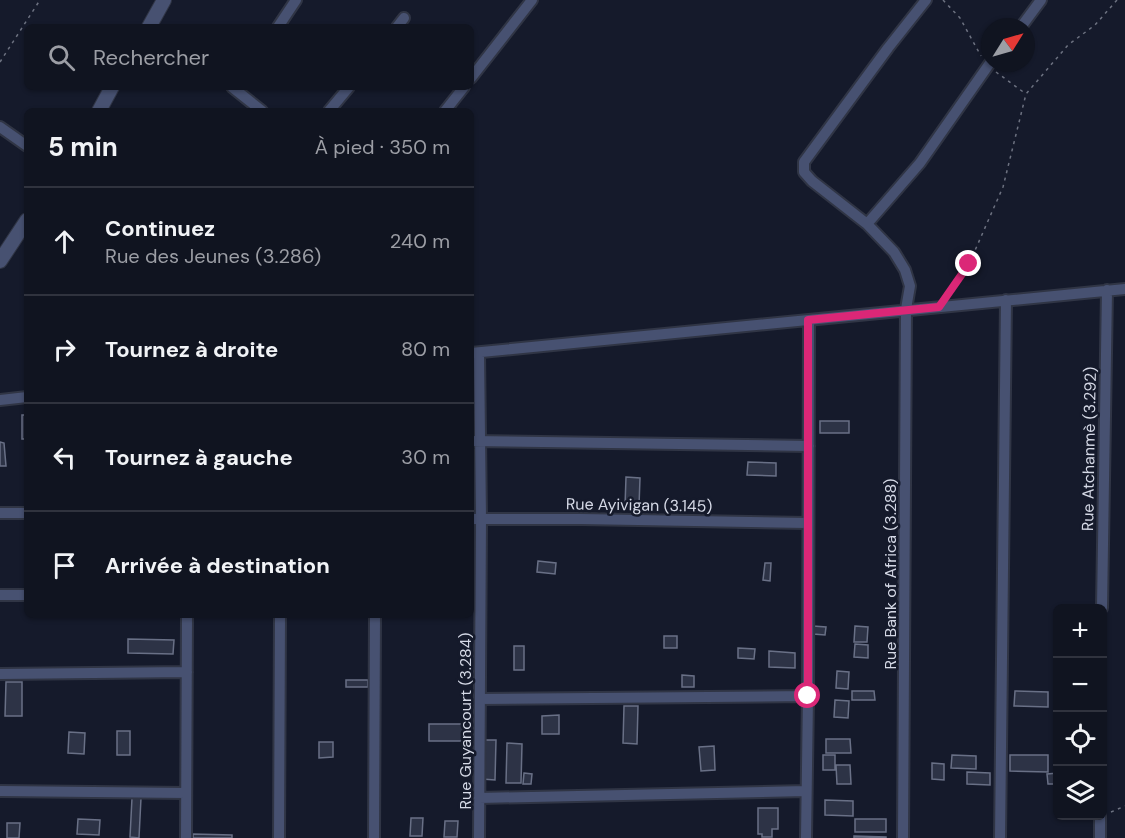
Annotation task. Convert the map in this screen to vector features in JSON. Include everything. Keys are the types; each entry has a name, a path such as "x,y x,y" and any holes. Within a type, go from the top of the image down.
{"street":[{"path":"151,24 164,0"},
{"path":"280,24 296,0"},
{"path":"474,74 532,0"},
{"name":"Rue Bank of Africa (3.288)","path":"903,838 906,309 910,286 905,270 894,252 867,224 812,181 804,172 804,162 926,0"},
{"path":"1028,18 1041,0"},
{"path":"399,24 404,18"},
{"path":"867,224 920,163 983,72"},
{"path":"102,108 111,90"},
{"path":"237,90 258,108"},
{"path":"331,108 346,90"},
{"path":"447,108 462,90"},
{"path":"0,127 24,144"},
{"path":"0,261 24,225"},
{"path":"475,353 1125,289"},
{"name":"Rue Atchanmè (3.292)","path":"1102,604 1107,290"},
{"path":"1000,838 1006,300"},
{"path":"806,838 808,320"},
{"name":"Rue Guyancourt (3.284)","path":"475,353 480,699 479,838"},
{"path":"0,400 24,397"},
{"path":"476,441 809,446"},
{"path":"0,513 24,513"},
{"name":"Rue Ayivigan (3.145)","path":"476,519 807,523"},
{"path":"0,595 24,595"},
{"path":"186,838 187,618"},
{"path":"279,838 280,618"},
{"path":"374,838 375,618"},
{"path":"0,674 187,672"},
{"path":"480,699 808,696"},
{"path":"0,791 186,793"},
{"path":"479,798 806,791"},
{"path":"1100,820 1100,838"}],"path":[{"path":"25,24 40,0"},
{"path":"943,0 960,18 981,51"},
{"path":"939,307 969,264 998,197 1026,94 1068,45 1095,25 1117,0"},
{"path":"0,62 24,25"},
{"path":"999,72 1026,94"},
{"path":"1107,814 1125,806"}],"building":[{"path":"22,415 24,415 24,439 22,439"},
{"path":"820,421 849,421 849,433 820,433"},
{"path":"0,442 4,443 6,466 0,466"},
{"path":"748,462 776,463 776,476 747,475"},
{"path":"626,477 640,478 639,506 625,506"},
{"path":"538,561 556,563 555,574 537,572"},
{"path":"765,563 771,563 770,581 763,580"},
{"path":"813,626 826,627 825,635 813,634"},
{"path":"855,626 868,627 867,642 854,642"},
{"path":"664,636 677,636 677,648 664,648"},
{"path":"128,639 174,640 173,654 128,653"},
{"path":"855,644 868,645 868,658 854,657"},
{"path":"514,646 524,646 524,670 514,670"},
{"path":"738,648 755,649 754,659 738,658"},
{"path":"769,651 795,653 795,668 769,667"},
{"path":"837,671 849,672 848,689 836,688"},
{"path":"682,675 694,676 694,687 682,687"},
{"path":"346,680 368,680 368,687 346,687"},
{"path":"6,682 22,682 22,716 5,716"},
{"path":"852,691 874,691 875,700 852,700"},
{"path":"1015,691 1048,692 1048,707 1014,706"},
{"path":"835,700 849,701 848,718 834,717"},
{"path":"624,706 638,706 637,744 623,743"},
{"path":"559,715 559,734 542,734 542,716"},
{"path":"429,724 467,724 467,741 429,741"},
{"path":"117,731 130,731 130,755 117,755"},
{"path":"69,732 85,733 84,754 68,753"},
{"path":"826,739 850,739 851,753 826,753"},
{"path":"483,740 496,740 495,780 482,779"},
{"path":"319,742 333,742 333,757 319,758"},
{"path":"507,743 522,744 521,783 506,783"},
{"path":"714,746 715,770 701,771 699,747"},
{"path":"823,755 835,755 835,770 823,770"},
{"path":"952,755 976,756 976,769 951,768"},
{"path":"1010,755 1048,755 1048,772 1010,771"},
{"path":"932,763 944,764 944,780 932,779"},
{"path":"836,765 850,765 851,784 837,784"},
{"path":"967,772 990,773 990,785 967,784"},
{"path":"524,773 532,774 531,784 523,784"},
{"path":"1053,773 1053,784 1048,784 1047,774"},
{"path":"132,798 141,798 139,838 130,837"},
{"path":"825,800 853,801 853,816 825,815"},
{"path":"758,808 778,808 778,829 772,829 772,837 762,837 762,834 758,834"},
{"path":"411,818 423,818 422,836 410,836"},
{"path":"78,819 100,820 99,835 77,834"},
{"path":"855,819 886,819 886,832 855,832"},
{"path":"445,821 458,821 457,837 444,837"},
{"path":"7,823 20,823 19,838 7,838"},
{"path":"193,834 232,835 232,838 193,838"},
{"path":"854,836 886,837 886,838 854,838"}],"route":[{"path":"808,696 808,320 939,307 969,264"}]}
